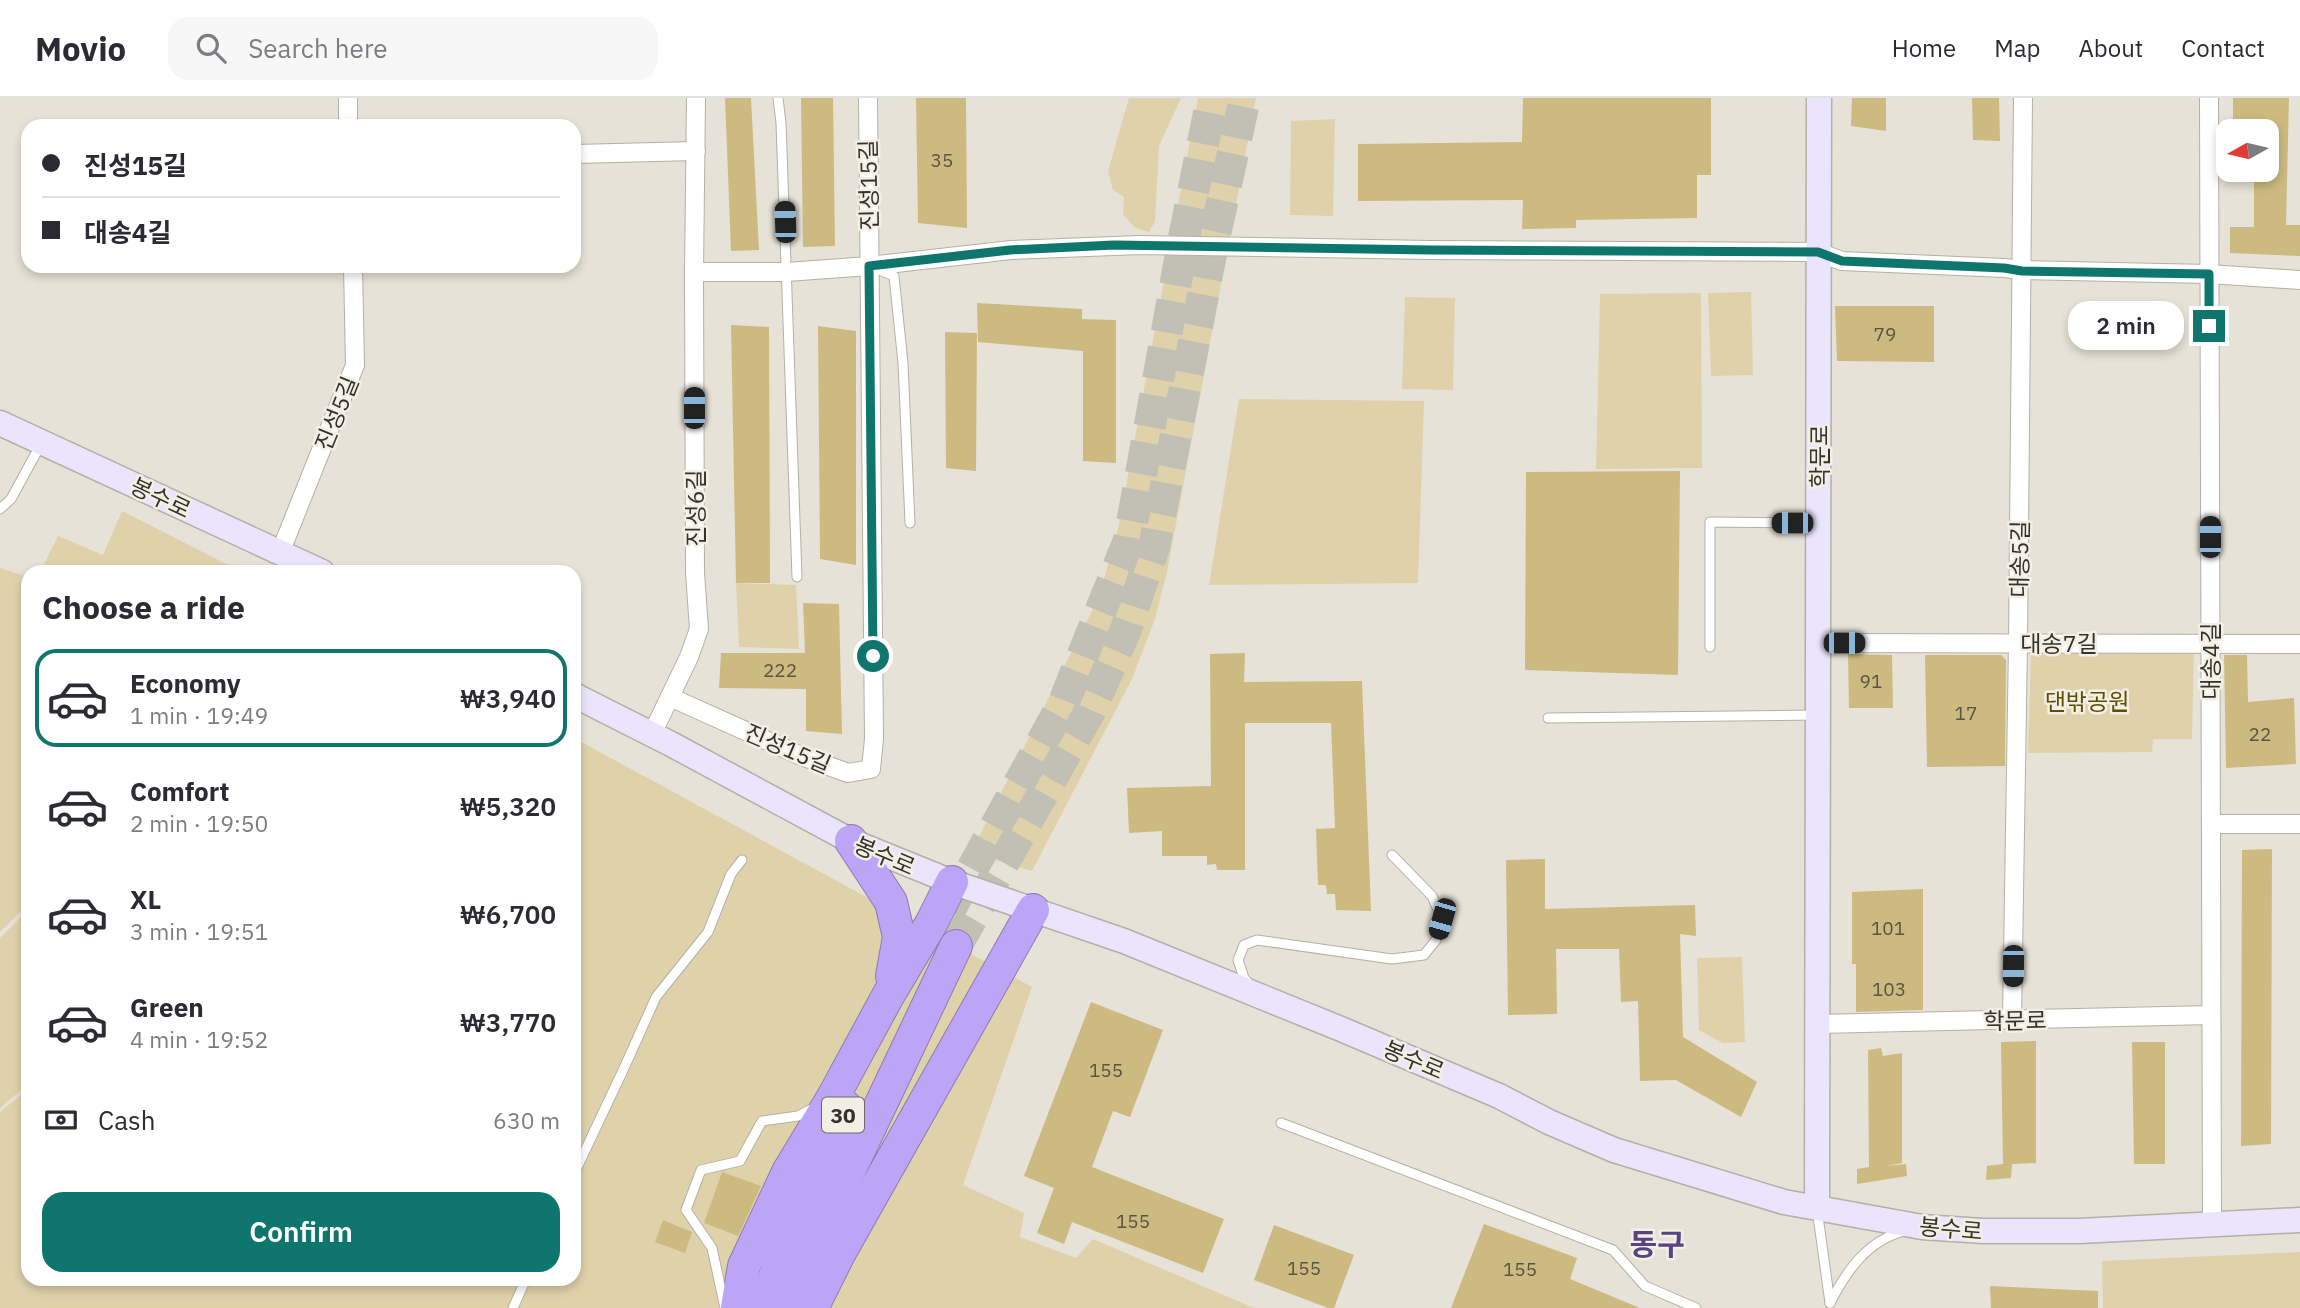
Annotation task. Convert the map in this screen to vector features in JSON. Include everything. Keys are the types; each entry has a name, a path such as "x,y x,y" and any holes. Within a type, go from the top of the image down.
{"highway":[{"path":"851,841 891,902 899,937 889,994"},
{"path":"737,1308 744,1266 788,1172 832,1099 952,882"},
{"path":"812,1308 839,1254 1033,910"},
{"name":"30","path":"764,1308 782,1256 848,1105 947,938 806,1262 789,1308"}],"main road":[{"name":"학문로","path":"1817,1208 1819,98"},
{"name":"봉수로","path":"0,423 307,565"},
{"name":"봉수로","path":"581,698 851,841 952,882 1124,941 1258,995 1454,1076 1614,1150 1784,1202 1922,1227 1983,1231 2079,1231 2300,1220"}],"street":[{"path":"348,98 348,119"},
{"name":"진성6길","path":"652,734 689,657 699,629 695,573 696,98"},
{"name":"진성15길","path":"670,697 811,760 848,773 870,769 874,725 868,98"},
{"name":"대송5길","path":"2012,1020 2022,98"},
{"name":"대송4길","path":"2209,98 2212,1224"},
{"path":"581,153 696,151"},
{"path":"694,272 787,272 1010,250 1114,245 1818,252 1842,261 2022,271 2209,274 2300,280"},
{"name":"진성5길","path":"280,553 355,365 353,273"},
{"name":"대송7길","path":"1819,643 2300,644"},
{"path":"2211,824 2300,824"},
{"name":"학문로","path":"1819,1024 2211,1015"}],"lane":[{"path":"778,98 797,577"},
{"path":"869,266 894,276 903,363 911,523"},
{"path":"0,509 11,499 41,443"},
{"path":"1710,647 1710,522 1819,523"},
{"path":"1548,718 1819,715"},
{"path":"1258,995 1244,978 1238,960 1244,945 1257,940 1392,959 1424,955 1436,940 1442,919 1432,895 1392,855"},
{"path":"581,1159 656,997 708,932 731,874 742,860"},
{"path":"725,1308 712,1248 686,1210 701,1170 740,1161 762,1121 798,1116 832,1099"},
{"path":"1281,1123 1613,1250 1645,1286 1696,1308"},
{"path":"1817,1208 1831,1305"},
{"path":"1831,1305 1852,1265 1867,1251 1880,1240 1922,1227"},
{"path":"513,1308 523,1286"}],"green space":[{"path":"1129,98 1181,98 1159,146 1155,221 1149,232 1134,227 1123,214 1124,197 1113,190 1108,171"},
{"path":"1198,98 1256,98 1167,572 1155,619 1132,679 1032,871 971,853 1092,611 1103,582 1118,529"},
{"path":"1335,119 1333,216 1290,215 1291,121"},
{"path":"1751,292 1753,375 1711,376 1708,293"},
{"path":"1701,293 1702,468 1596,469 1600,294"},
{"path":"1405,297 1455,298 1453,390 1402,389"},
{"path":"1239,399 1424,401 1418,583 1209,585"},
{"path":"122,511 228,565 44,565 58,536 103,555"},
{"path":"0,568 21,575 21,911 0,932"},
{"path":"736,583 796,585 799,649 739,647"},
{"name":"댄밖공원","path":"2194,647 2192,739 2153,739 2152,752 2028,753 2031,651"},
{"path":"581,742 1032,987 963,1185 1024,1213 1020,1237 1076,1258 1093,1239 1254,1308 0,1308 0,1112 21,1095 21,1286 581,1286"},
{"path":"21,917 21,1090 0,1108 0,938"},
{"path":"1742,957 1745,1042 1723,1043 1699,1030 1697,958"},
{"path":"2300,1252 2300,1308 2103,1308 2102,1261"}],"building":[{"path":"725,98 751,98 759,250 731,251"},
{"path":"801,98 833,98 835,246 803,247"},
{"path":"916,98 966,98 967,228 918,223"},
{"path":"1523,98 1711,98 1711,175 1697,175 1697,218 1576,220 1576,228 1522,229 1523,200 1358,201 1358,144 1522,142"},
{"path":"1852,98 1886,98 1886,131 1851,126"},
{"path":"1972,98 1999,98 2000,141 1973,140"},
{"path":"2233,98 2289,98 2286,225 2300,225 2300,256 2230,253 2230,227 2254,227 2254,182 2279,182 2279,119 2233,119"},
{"path":"977,303 1082,309 1082,319 1116,320 1116,463 1083,461 1083,351 978,342"},
{"path":"1835,306 1934,306 1934,362 1837,361"},
{"path":"731,325 769,327 770,583 736,583"},
{"path":"818,326 856,331 856,565 820,559"},
{"path":"945,332 977,333 976,471 946,468"},
{"path":"1680,471 1678,675 1525,670 1526,472"},
{"path":"803,603 839,604 842,734 806,731 806,689 719,688 721,653 805,653"},
{"path":"1245,653 1244,682 1362,681 1371,911 1336,910 1335,894 1327,894 1326,885 1318,885 1316,829 1335,828 1331,723 1245,723 1245,870 1217,870 1216,864 1207,865 1207,856 1162,856 1162,831 1129,833 1127,788 1211,786 1210,654"},
{"path":"1848,654 1892,655 1893,708 1849,708"},
{"path":"1925,655 2001,655 2006,660 2005,766 1927,767"},
{"path":"2224,655 2247,655 2248,702 2294,698 2296,764 2226,768"},
{"path":"2272,849 2271,1144 2241,1146 2242,850"},
{"path":"1545,859 1545,909 1695,905 1696,936 1680,934 1683,1037 1757,1082 1741,1117 1676,1080 1640,1081 1638,1001 1621,1002 1619,949 1556,949 1557,1014 1508,1015 1506,860"},
{"path":"1923,889 1923,1010 1856,1012 1856,964 1852,964 1852,892"},
{"path":"1091,1002 1163,1030 1130,1117 1113,1111 1092,1167 1224,1219 1203,1273 1072,1222 1064,1244 1037,1233 1054,1188 1024,1176"},
{"path":"2036,1041 2036,1163 2012,1164 2011,1178 1986,1180 1987,1166 2003,1164 2001,1042"},
{"path":"2132,1042 2165,1042 2165,1164 2134,1164"},
{"path":"1881,1048 1883,1056 1902,1053 1902,1163 1887,1166 1906,1164 1907,1176 1857,1184 1857,1169 1869,1167 1868,1050"},
{"path":"722,1172 761,1186 738,1236 704,1223"},
{"path":"663,1220 692,1232 685,1253 655,1242"},
{"path":"1484,1224 1577,1258 1570,1279 1640,1308 1451,1308"},
{"path":"1274,1225 1354,1255 1334,1308 1254,1280"},
{"path":"1990,1286 2098,1291 2098,1308 1991,1308"}],"tunnel":[{"path":"949,911 1064,702 1129,540 1212,98"},
{"path":"956,946 1090,711 1125,632 1154,547 1213,244 1245,98"}],"district":[{"name":"동구","path":"1657,1243"}],"route":[{"path":"873,656 869,266 1010,250 1114,245 1818,252 1842,261 2022,271 2209,274 2209,326"}]}
